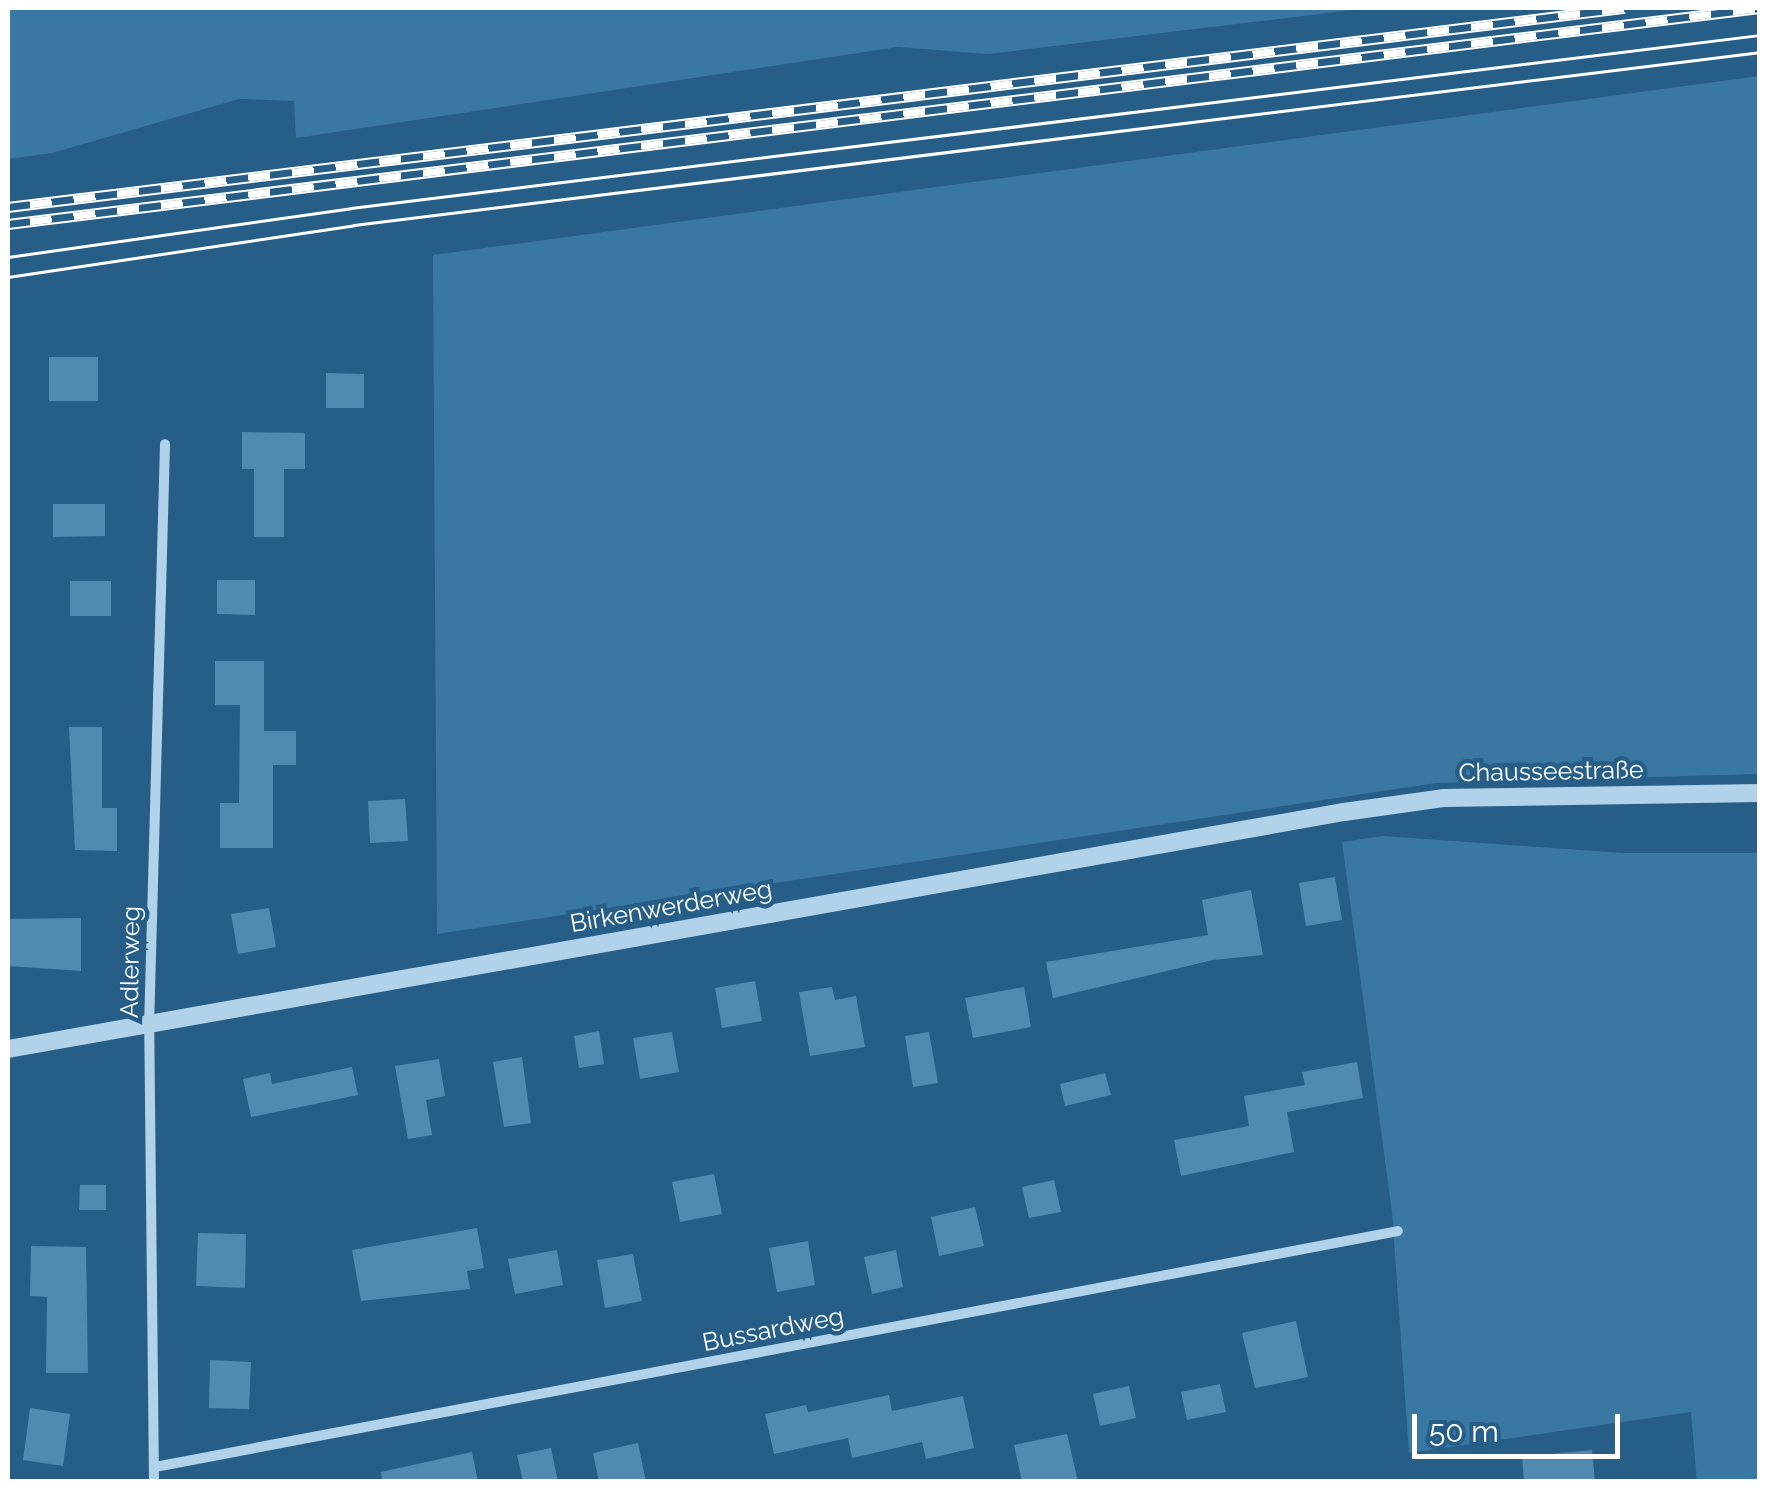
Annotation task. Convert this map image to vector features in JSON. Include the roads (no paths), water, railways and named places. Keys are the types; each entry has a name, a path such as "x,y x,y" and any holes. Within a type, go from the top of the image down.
{"street":[{"name":"Adlerweg","path":"154,1482 148,1028 165,444"},
{"name":"Chausseestraße","path":"1344,812 1443,798 1760,793"},
{"name":"Birkenwerderweg","path":"8,1049 148,1028 1344,812"},
{"name":"Bussardweg","path":"155,1466 1398,1231"}],"tram line":[{"path":"8,257 351,208 1760,35"},
{"path":"8,277 354,225 1760,52"}],"railway":[{"path":"8,207 1625,8"},
{"path":"8,224 1760,8"}]}
